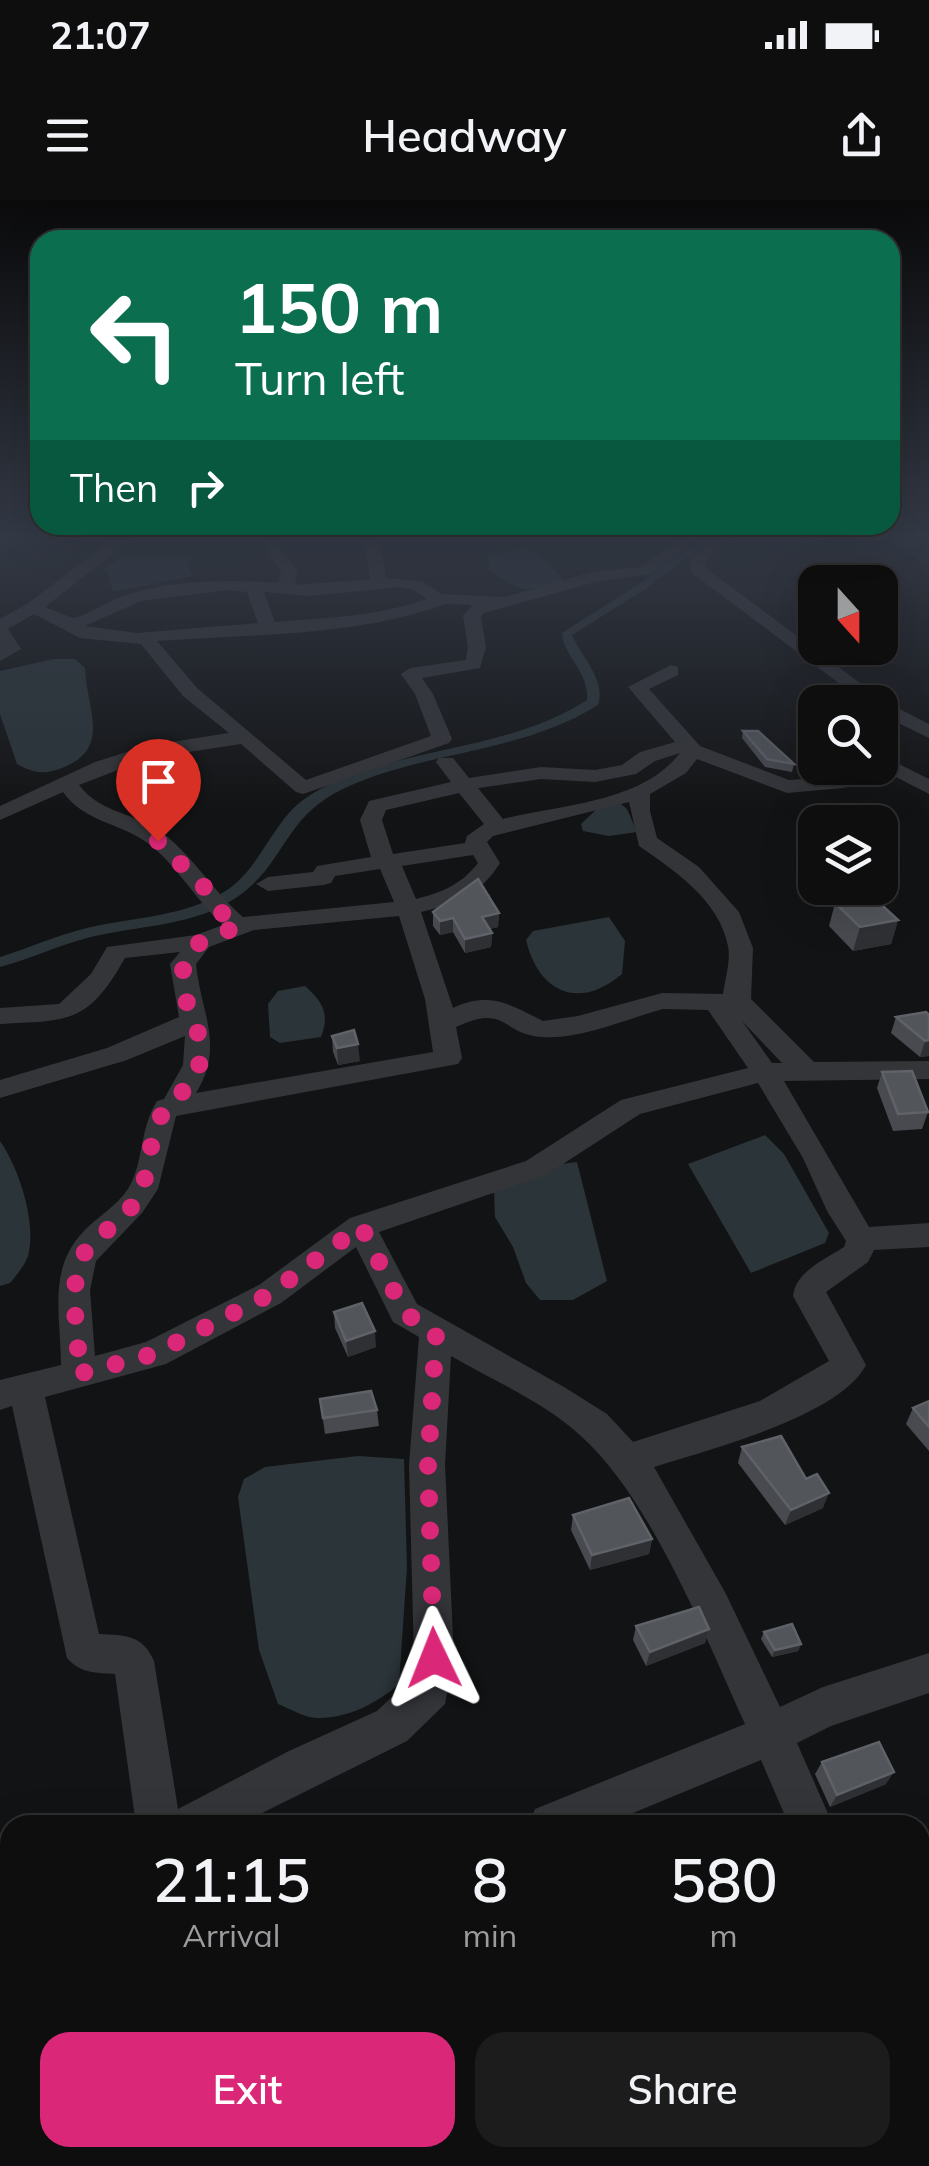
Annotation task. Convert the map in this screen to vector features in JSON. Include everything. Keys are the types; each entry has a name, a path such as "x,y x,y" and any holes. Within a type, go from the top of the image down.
{"street":[{"path":"0,656 12,649 1,630"},
{"path":"81,630 94,636 142,637 225,630"},
{"path":"142,637 190,692 302,788 442,739 424,694 410,674 474,664 474,630"},
{"path":"778,630 852,685"},
{"path":"672,671 637,687 691,748 787,787 843,782 900,770 929,788"},
{"path":"898,715 929,732"},
{"path":"0,814 66,782 146,752 245,737"},
{"path":"173,1107 448,1058 408,908 370,820 373,809 464,784 529,774 595,776 629,770 637,761 691,748"},
{"path":"0,1016 66,1012 101,978 116,952 200,942 239,926 408,908 448,899 474,884 488,864 475,841 480,834 497,826 640,794 688,761 691,748"},
{"path":"446,762 497,826"},
{"path":"66,782 87,810 142,830 158,841 217,909 239,926"},
{"path":"640,794 639,811 647,840 691,872 727,912 741,948 736,993 728,1002"},
{"path":"268,884 312,882 322,878 325,871 477,848"},
{"path":"78,1374 80,1348 73,1288 82,1258 92,1242 126,1214 144,1189 158,1120 173,1107 200,1062 183,964 200,942"},
{"path":"442,1024 477,1007 511,1012 530,1026 543,1029 662,1001 728,1002 807,1072"},
{"path":"728,1002 820,1162 852,1230 862,1239 929,1235"},
{"path":"0,1089 117,1054 194,1021"},
{"path":"157,1815 134,1661 127,1655 89,1653 82,1644 13,1391 154,1354 270,1294 361,1226 536,1168 632,1108 767,1072 929,1070"},
{"path":"361,1226 405,1313 580,1416 604,1435 640,1478 712,1607 807,1815"},
{"path":"626,1460 736,1425 826,1386 849,1364 809,1296 810,1286 857,1254 862,1239"},
{"path":"212,1815 304,1766 392,1726 430,1690 434,1658 428,1465 436,1334"},
{"path":"575,1815 824,1708 929,1673"}],"shaded area":[{"path":"53,659 75,659 85,668 92,738 78,760 56,770 39,772 17,764 0,714 0,671"},
{"path":"621,804 637,832 609,836 583,831 581,824 599,807"},
{"path":"609,917 625,941 622,974 606,985 577,993 551,984 532,958 526,940 533,931"},
{"path":"305,986 323,1009 321,1037 280,1043 270,1037 268,1004 278,991"},
{"path":"765,1135 784,1154 829,1233 825,1243 751,1273 688,1164"},
{"path":"0,1141 24,1196 30,1243 20,1270 10,1283 0,1286"},
{"path":"577,1162 607,1281 573,1300 540,1300 526,1283 513,1247 495,1217 494,1191 554,1165"},
{"path":"358,1456 404,1459 407,1567 399,1684 361,1708 339,1716 312,1718 278,1704 259,1650 238,1497 244,1479 265,1467"}],"building":[{"path":"743,731 758,731 794,764 767,759"},
{"path":"478,879 499,913 482,917 492,933 465,939 453,918 440,921 433,912"},
{"path":"837,905 882,905 898,920 860,927"},
{"path":"926,1012 929,1040 925,1041 896,1017"},
{"path":"354,1030 358,1044 337,1048 332,1036"},
{"path":"912,1071 928,1112 898,1114 882,1072"},
{"path":"362,1303 375,1331 346,1341 334,1312"},
{"path":"371,1391 377,1410 323,1418 320,1399"},
{"path":"929,1401 929,1427 913,1408"},
{"path":"781,1436 806,1479 817,1474 829,1493 791,1510 742,1447"},
{"path":"629,1498 652,1539 592,1555 573,1515"},
{"path":"699,1607 709,1629 650,1652 636,1626"},
{"path":"792,1624 801,1644 775,1650 764,1632"},
{"path":"879,1742 894,1772 837,1795 822,1762"}],"waterway":[{"path":"0,962 76,936 177,916 211,905 248,880 295,815 332,788 375,771 507,740 568,718 593,702 594,693 590,676 566,635 570,630"}],"route":[{"path":"158,841 204,887 217,909 239,926 200,942 183,964 188,1005 202,1051 200,1062 173,1107 167,1108 158,1120 144,1189 126,1214 92,1242 82,1258 73,1288 80,1348 78,1374 154,1354 270,1294 361,1226 405,1313 436,1334 428,1465 434,1658"}]}
